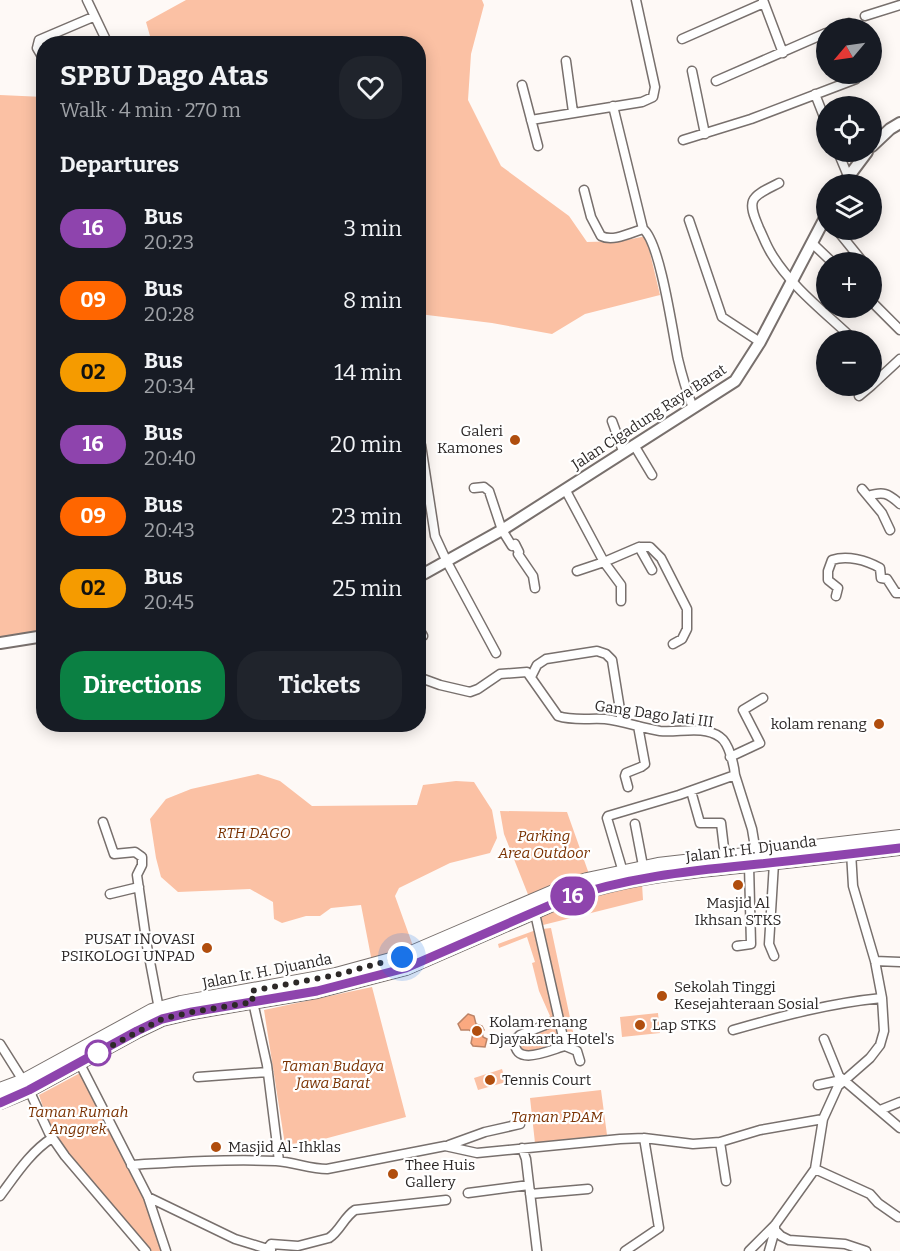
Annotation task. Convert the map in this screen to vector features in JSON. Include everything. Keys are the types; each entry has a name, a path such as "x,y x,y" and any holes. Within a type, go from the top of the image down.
{"main road":[{"name":"Jalan Ir. H. Djuanda","path":"0,1102 77,1059 162,1019 402,957 533,907 645,873 725,856 774,862 900,837"},
{"name":"Jalan Ir. H. Djuanda","path":"533,907 577,883 623,872 645,873 851,848 900,848"},
{"name":"Jalan Ir. H. Djuanda","path":"77,1059 141,1016 159,1009 252,996"},
{"name":"Jalan Ir. H. Djuanda","path":"0,1090 26,1086"}],"street":[{"path":"87,0 104,36"},
{"path":"531,120 648,100 655,94 636,0"},
{"path":"682,39 764,2 783,53"},
{"path":"865,16 896,4"},
{"path":"48,36 93,17"},
{"path":"716,81 816,38"},
{"path":"566,61 573,112"},
{"path":"692,71 705,134"},
{"path":"683,140 751,119 842,84"},
{"path":"522,85 538,146"},
{"path":"613,106 643,229 649,235 652,243 665,292 683,378 693,408"},
{"path":"882,137 900,123"},
{"path":"779,183 756,196 752,208 769,251 792,280 844,330"},
{"path":"584,190 591,217 601,237 615,238 643,229"},
{"path":"689,220 722,317 760,342"},
{"name":"Jalan Cigadung Raya Barat","path":"426,573 502,530 735,381 760,342 816,235"},
{"path":"845,240 855,252"},
{"path":"812,243 821,252"},
{"path":"882,312 900,330"},
{"path":"882,375 900,359"},
{"path":"612,421 623,451"},
{"path":"634,445 652,475"},
{"path":"426,478 435,536 496,653"},
{"path":"474,488 484,487 489,491 502,530 512,546 514,544 533,576 535,588"},
{"path":"565,489 604,562 621,585 621,601"},
{"path":"890,530 882,513 865,493 886,493 900,504"},
{"path":"639,547 652,570"},
{"path":"577,571 639,547 650,547 661,558 687,609 687,629 682,639 673,644"},
{"path":"836,596 838,588 828,580 828,571 832,560 841,557 866,561 879,568 881,578 887,579 896,592 900,593"},
{"path":"0,643 36,637"},
{"path":"426,680 470,692 500,674 519,671 529,673 531,677 537,665 546,659 597,651 606,654 612,660 622,722"},
{"name":"Gang Dago Jati III","path":"531,677 558,716 566,719 591,718 622,722 659,731 695,730 719,736 724,742 752,829 751,944 737,946"},
{"path":"730,757 760,743 743,710 763,698"},
{"path":"628,787 626,773 645,764 638,726"},
{"path":"623,872 608,816 735,775"},
{"path":"691,791 700,824 721,823 725,856"},
{"path":"104,822 114,854 135,852 142,855 142,865 137,875 159,1009"},
{"path":"635,824 645,873"},
{"path":"749,1251 775,1228 815,1169 823,1119 842,1082 870,1058 880,1045 884,1031 882,998 875,961 853,886 851,848"},
{"path":"774,862 769,944 774,956"},
{"path":"110,894 139,887"},
{"path":"533,907 565,1046"},
{"path":"875,961 900,962"},
{"path":"252,996 268,1072 279,1161"},
{"path":"733,1030 836,1003 882,998"},
{"path":"558,1020 522,1034 515,1040 515,1047 520,1054 525,1056 565,1046 578,1051 580,1061"},
{"path":"824,1039 842,1082 900,1128"},
{"path":"0,1044 65,1156 146,1251"},
{"path":"77,1059 148,1197 166,1251"},
{"path":"198,1077 268,1072"},
{"path":"818,1085 842,1082"},
{"path":"880,1110 900,1102"},
{"path":"445,1146 477,1153 586,1141 644,1138 693,1144 720,1142 760,1130 823,1119"},
{"path":"131,1165 206,1161 279,1161 309,1168 333,1168 445,1146 492,1130 520,1124"},
{"path":"0,1196 19,1170 43,1143 52,1137"},
{"path":"625,1251 658,1228 644,1138"},
{"path":"720,1142 726,1181"},
{"path":"522,1148 530,1190 537,1251"},
{"path":"815,1169 870,1194 878,1203 898,1217"},
{"path":"468,1193 588,1189"},
{"path":"148,1197 235,1239 270,1250 272,1244 298,1246 329,1238 355,1210 446,1200"},
{"path":"775,1228 789,1240 816,1241 866,1251"},
{"path":"769,1251 775,1228"}],"green space":[{"path":"186,0 482,0 484,5 471,54 468,100 501,166 569,216 587,242 622,241 646,236 660,295 585,314 552,334 492,323 426,315 426,36 150,36 146,22"},
{"path":"0,95 36,97 36,641 0,644"},
{"name":"RTH DAGO","path":"258,774 280,781 312,806 417,805 423,785 456,781 474,782 492,810 497,838 490,853 450,863 399,888 395,896 413,946 372,962 361,905 331,908 320,916 306,916 282,923 274,919 273,902 250,889 178,892 161,877 150,819 166,799 191,789"},
{"name":"Parking Area Outdoor","path":"500,811 567,812 589,874 529,897 504,834"},
{"path":"642,884 643,900 543,925 540,913 584,895"},
{"path":"551,928 576,1046 567,1044 542,929"},
{"path":"536,930 555,1019 548,1021 546,1020 550,1016 539,991 532,963 535,962 527,937 499,948 498,944"},
{"name":"Taman Budaya Jawa Barat","path":"372,987 406,1117 324,1139 285,1145 264,1010"},
{"name":"Lap STKS","path":"658,1013 660,1033 622,1037 620,1017"},
{"path":"556,1023 562,1043 526,1054 519,1050 517,1042 524,1035"},
{"name":"Tennis Court","path":"502,1069 506,1082 478,1090 474,1078"},
{"name":"Taman Rumah Anggrek","path":"82,1072 146,1196 165,1251 149,1251 101,1197 71,1159 47,1117 39,1095"},
{"name":"Taman PDAM","path":"601,1090 607,1135 535,1143 530,1098"}],"shaded area":[{"name":"Kolam renang Djayakarta Hotel's","path":"468,1014 474,1016 476,1024 482,1026 483,1037 487,1039 485,1047 473,1046 471,1043 473,1033 469,1030 461,1030 458,1024"}],"bus line":[{"name":"16","path":"0,1103 29,1090 162,1019 317,991 406,968 564,899 588,891 626,882 710,869 900,848"}],"place":[{"name":"Galeri Kamones","path":"515,440"},
{"name":"kolam renang","path":"879,724"},
{"name":"Masjid Al Ikhsan STKS","path":"738,885"},
{"name":"PUSAT INOVASI PSIKOLOGI UNPAD","path":"207,948"},
{"name":"Sekolah Tinggi Kesejahteraan Sosial","path":"662,996"},
{"name":"Lap STKS","path":"640,1025"},
{"name":"Kolam renang Djayakarta Hotel's","path":"477,1031"},
{"name":"Tennis Court","path":"490,1080"},
{"name":"Masjid Al-Ihklas","path":"216,1147"},
{"name":"Thee Huis Gallery","path":"393,1174"}],"route":[{"path":"98,1053 96,1054 162,1019 253,1002 251,991 336,975 402,957"}]}
